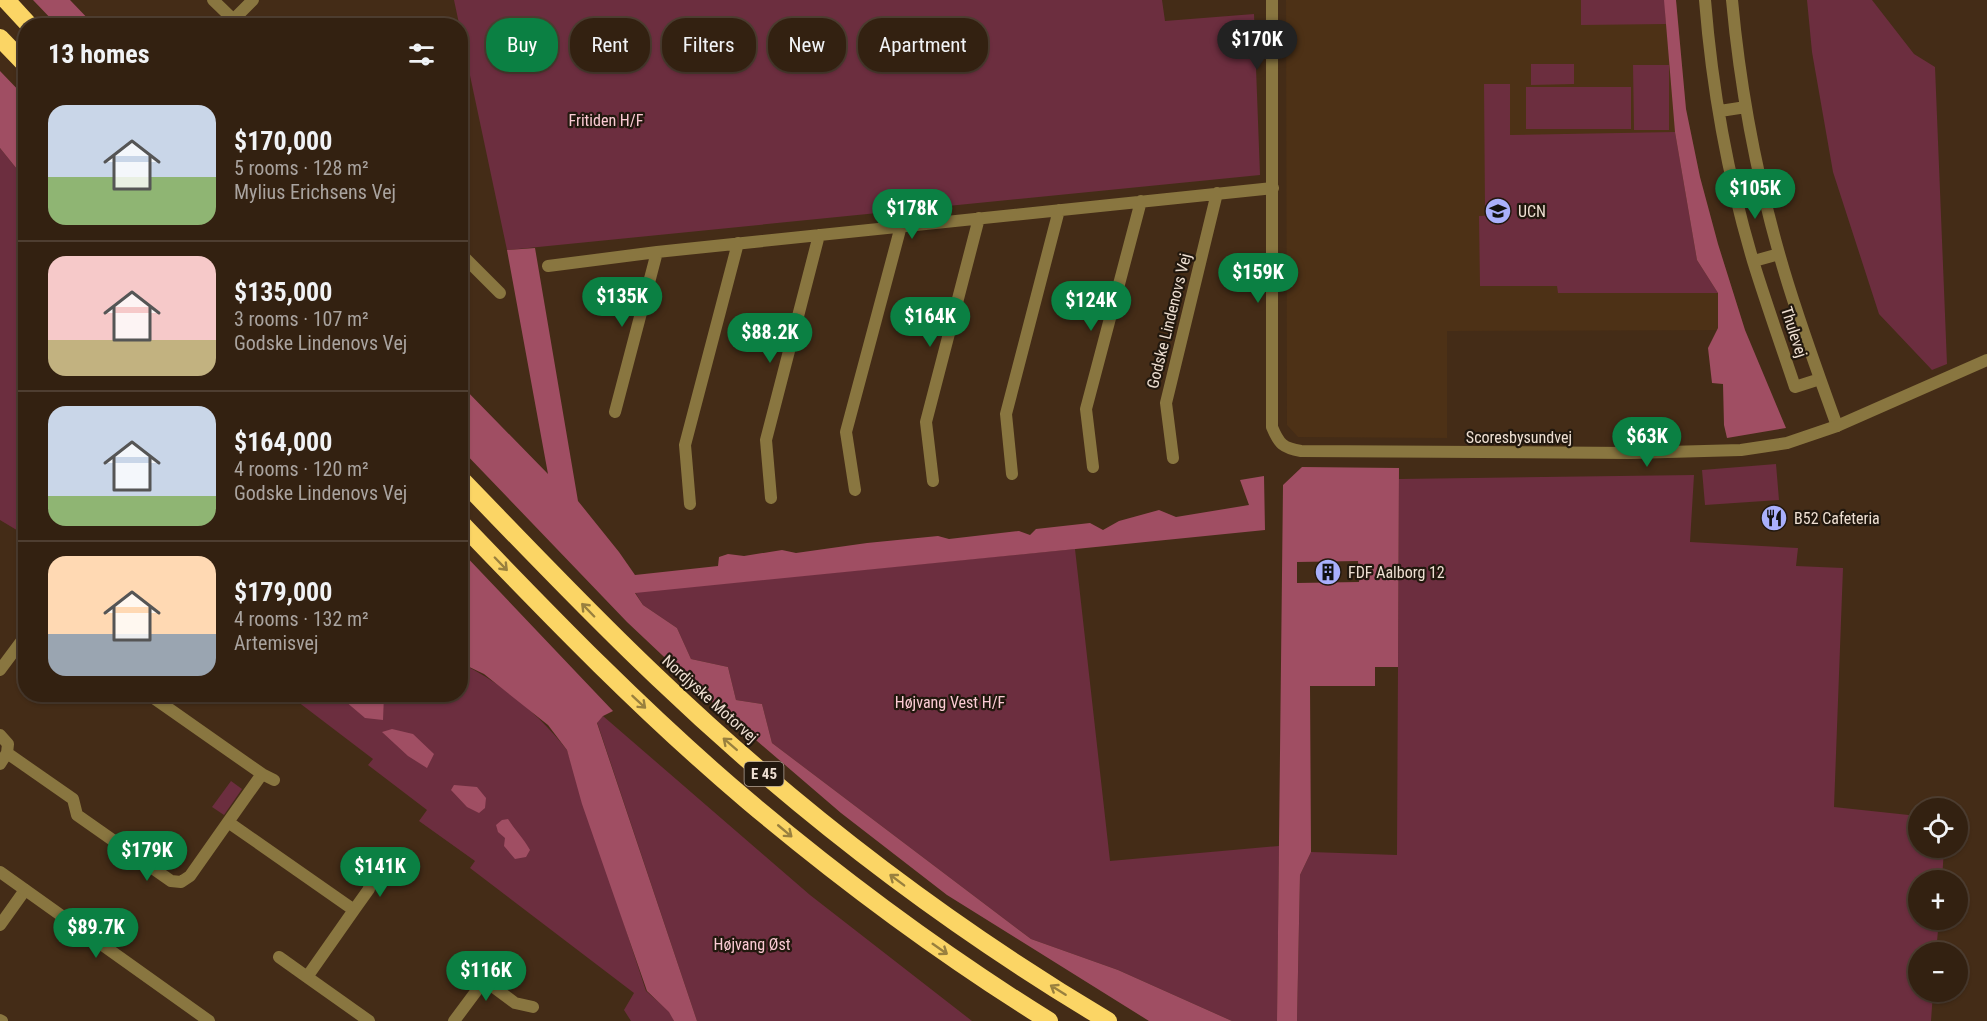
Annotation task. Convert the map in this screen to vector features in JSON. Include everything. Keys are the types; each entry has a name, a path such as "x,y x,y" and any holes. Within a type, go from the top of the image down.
{"highway":[{"path":"6,0 23,18"},
{"path":"0,38 18,57"},
{"name":"Nordjyske Motorvej","path":"468,486 658,679 789,795 865,857 971,934 1108,1021"},
{"name":"E 45","path":"468,530 633,697 746,800 882,908 943,952 1049,1021"}],"street":[{"path":"213,0 233,18"},
{"path":"240,18 254,0"},
{"path":"548,266 738,243 1273,189 1272,0"},
{"name":"Thulevej","path":"1705,0 1729,164 1754,261 1795,387 1820,379"},
{"name":"Thulevej","path":"1732,0 1746,107 1760,181 1779,254 1837,426"},
{"path":"1720,111 1746,107"},
{"name":"Scoresbysundvej","path":"1273,189 1272,427 1277,439 1286,449 1301,451 1620,453 1741,450 1787,443 1837,426 1987,360"},
{"name":"Godske Lindenovs Vej","path":"1173,458 1166,403 1217,193"},
{"path":"1093,467 1086,409 1142,201"},
{"path":"1012,474 1006,414 1059,210"},
{"path":"933,481 926,422 979,218"},
{"path":"855,490 846,432 901,226"},
{"path":"771,498 766,440 819,235"},
{"path":"690,504 685,445 738,243"},
{"path":"615,412 657,252"},
{"path":"1754,261 1779,254"},
{"path":"468,261 500,293"},
{"path":"0,670 18,646"},
{"path":"159,702 274,780"},
{"path":"0,735 8,744 4,758 73,799 77,815 171,881 181,882 190,876 262,774"},
{"path":"228,822 354,910"},
{"path":"0,872 209,1021"},
{"path":"307,977 369,889 370,874"},
{"path":"0,925 25,890"},
{"path":"279,957 369,1021"},
{"path":"454,1021 495,966"},
{"path":"484,980 515,1003 533,1007"}],"shaded area":[{"path":"33,0 70,0 87,18 50,18"},
{"name":"UCN","path":"1286,0 1676,0 1686,109 1700,177 1745,330 1447,331 1447,438 1298,437 1287,425"},
{"path":"1664,0 1676,0 1686,109 1700,177 1718,244 1745,330 1786,428 1727,438 1724,425 1723,384 1712,383 1708,348 1718,328 1718,293 1697,260 1675,132"},
{"path":"0,71 18,90 18,170 0,148"},
{"path":"535,248 578,501 635,575 718,566 719,557 728,554 744,556 782,550 796,553 938,536 949,539 1019,531 1030,535 1036,529 1090,523 1103,530 1119,521 1159,510 1176,517 1249,505 1240,480 1264,476 1265,530 635,593 643,605 677,628 691,659 728,667 736,700 762,704 772,743 1031,939 1118,970 1232,1021 1149,1021 947,895 841,813 714,704 627,622 468,456 468,392 548,474 507,250"},
{"path":"1302,467 1399,468 1398,667 1375,667 1375,686 1310,686 1311,852 1300,875 1297,1021 1277,1021 1283,485","holes":["1358,561 1359,582 1297,583 1297,562"]},
{"path":"468,558 613,711 603,716 597,723 697,1021 674,1021 669,1012 647,991 582,804 567,750 548,725 484,674 468,666"},
{"path":"346,702 384,702 383,720 365,718"},
{"path":"392,729 413,734 434,754 427,768 408,756 382,732"},
{"path":"454,785 477,787 486,798 485,808 479,813 467,807 451,790"},
{"path":"508,819 530,850 526,857 515,859 504,846 505,838 498,832 496,825"}],"green space":[{"name":"Fritiden H/F","path":"454,0 1162,0 1165,21 1254,14 1260,175 507,250 468,66 468,18 458,18"},
{"path":"1581,0 1665,0 1666,24 1581,25"},
{"path":"1807,0 1872,0 1914,54 1935,67 1947,364 1932,370 1879,314 1833,172 1812,52"},
{"path":"1531,64 1574,64 1574,84 1531,85"},
{"path":"1633,65 1669,65 1669,130 1634,130"},
{"path":"1484,84 1510,84 1510,135 1675,132 1697,260 1718,293 1558,293 1557,286 1480,286 1479,216 1499,215 1499,210 1485,210"},
{"path":"1526,87 1631,87 1631,129 1526,129"},
{"path":"0,148 18,170 18,531 0,520"},
{"path":"1776,464 1779,500 1705,505 1702,470"},
{"path":"1694,475 1690,542 1798,548 1796,566 1843,568 1834,807 1908,815 1908,858 1943,858 1943,870 1908,870 1908,930 1938,930 1937,942 1908,942 1908,1002 1932,1002 1931,1021 1297,1021 1300,875 1311,852 1397,855 1399,479"},
{"name":"Højvang Vest H/F","path":"1075,549 1110,861 1279,846 1277,1021 1232,1021 1118,970 1031,939 772,743 762,704 736,700 728,667 691,659 677,628 643,605 635,592"},
{"path":"468,667 505,690 532,712 567,750 646,991 670,1012 674,1021 631,1021 624,1010 634,993 470,868 475,861 419,821 427,810 368,765 373,759 298,702 468,702"},
{"name":"Højvang Øst","path":"603,716 810,895 972,1021 697,1021 597,722"},
{"path":"231,781 242,789 224,815 212,807"}],"place":[{"name":"UCN","path":"1498,211"},
{"name":"B52 Cafeteria","path":"1774,518"},
{"name":"FDF Aalborg 12","path":"1328,572"}]}
